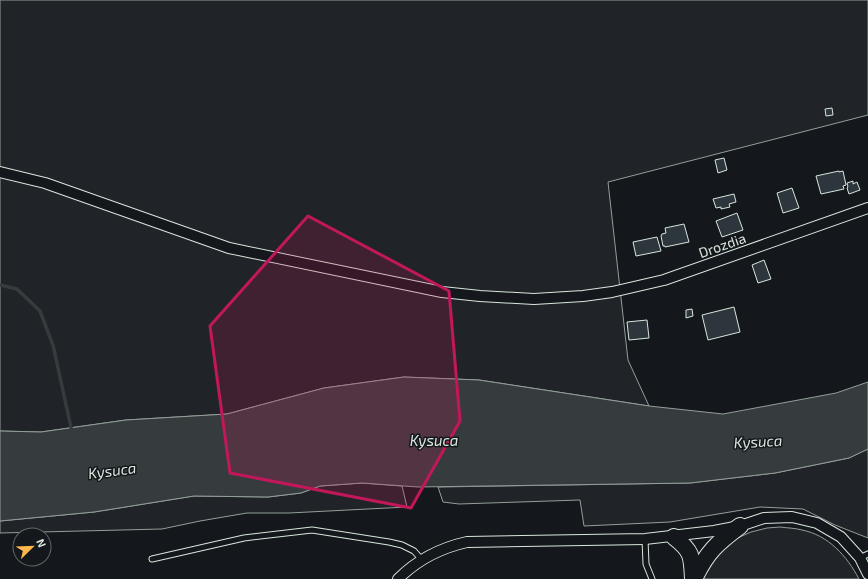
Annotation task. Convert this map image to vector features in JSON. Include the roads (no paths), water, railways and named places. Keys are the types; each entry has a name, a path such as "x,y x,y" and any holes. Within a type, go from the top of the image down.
{"main road":[{"path":"694,579 703,560 714,547 740,526"},
{"path":"674,537 685,546 690,553 693,563 694,579"}],"street":[{"name":"Drozdia","path":"0,172 45,183 229,248 442,292 534,299 583,296 612,292 664,280 868,208"},
{"path":"398,579 409,568 422,560 451,546 467,542 645,539 674,537 740,526 764,518 792,517 817,523 841,537 864,556 868,574"}],"lane":[{"path":"152,559 244,538 312,530 402,545 414,551 422,560"},
{"path":"645,539 646,564 652,579"}],"water":[{"name":"Kysuca","path":"404,377 479,380 649,406 723,414 836,393 868,382 868,449 849,458 775,473 690,483 418,487 362,483 320,486 301,493 268,497 194,496 94,512 0,521 0,431 41,432 126,420 227,414 324,388"}],"waterway":[{"path":"0,285 17,289 40,311 53,345 72,432"}]}
